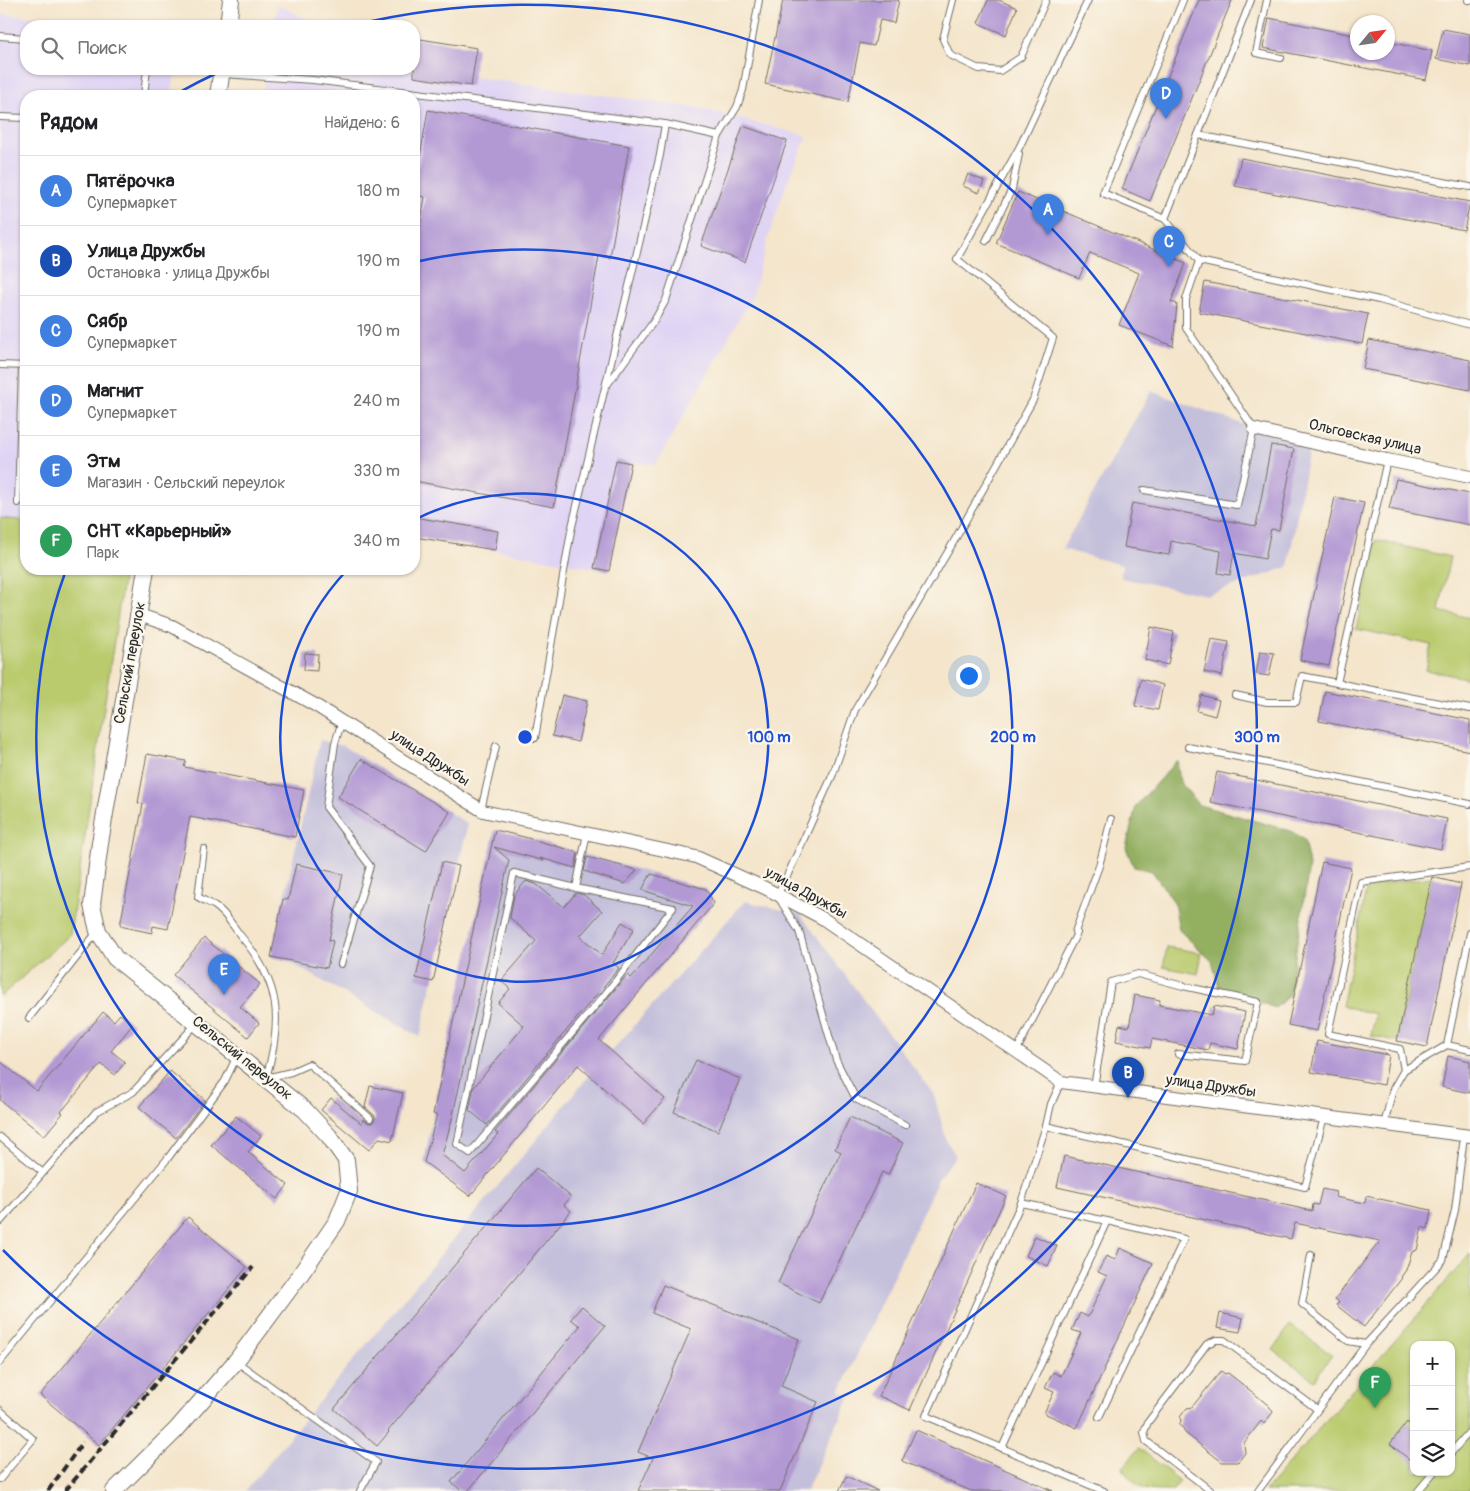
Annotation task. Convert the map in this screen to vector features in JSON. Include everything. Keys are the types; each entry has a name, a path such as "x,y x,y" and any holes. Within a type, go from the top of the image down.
{"street":[{"path":"229,20 231,0"},
{"path":"219,90 222,75"},
{"name":"Ольговская улица","path":"1254,429 1470,477"},
{"name":"Сельский переулок","path":"114,1491 176,1430 236,1361 300,1275 337,1221 349,1191 346,1160 329,1136 305,1110 198,1022 115,958 98,932 92,905 100,843 145,575"},
{"name":"улица Дружбы","path":"138,615 172,626 342,721 481,810 696,857 777,895 822,918 1061,1082 1467,1136"}],"lane":[{"path":"605,388 654,321 666,300 720,136 737,107 743,90 759,0"},
{"path":"953,0 943,40 950,56 979,69 1000,70 1021,57 1046,0"},
{"path":"905,1125 856,1100 836,1060 799,931 777,895 833,774 855,710 1034,400 1053,338 957,259 1020,146 1088,0"},
{"path":"1183,0 1103,193 1165,219 1199,261 1379,300 1470,325"},
{"path":"1165,219 1251,0"},
{"path":"1267,0 1256,53 1281,58"},
{"path":"0,36 20,38"},
{"path":"145,90 146,75"},
{"path":"256,75 393,90"},
{"path":"420,93 666,124 720,136"},
{"path":"0,117 20,118"},
{"path":"535,738 571,531 666,124"},
{"path":"1198,135 1470,187"},
{"path":"986,241 1012,189 1020,146"},
{"path":"1144,490 1237,505 1254,429 1186,328 1186,299 1199,261"},
{"path":"0,365 20,366"},
{"path":"18,503 20,457"},
{"path":"1338,683 1387,460"},
{"path":"1235,695 1267,702 1296,702 1302,676 1470,709"},
{"path":"341,964 370,866 326,807 334,743 342,721"},
{"path":"481,810 496,746"},
{"path":"1188,747 1470,804"},
{"path":"1016,1052 1077,933 1075,932 1099,866 1111,818"},
{"path":"576,888 587,833"},
{"path":"204,848 198,897 217,907 254,950 271,981 277,1021 272,1056 266,1078 291,1072 309,1064 370,1118"},
{"path":"1404,1070 1400,1049 1328,1034 1361,882 1470,867"},
{"path":"514,873 576,888 673,908 602,998 470,1153 457,1144 514,873"},
{"path":"29,1018 98,932"},
{"path":"1447,1045 1470,934"},
{"path":"1094,1087 1111,982 1138,974 1258,1002 1245,1061 1178,1054"},
{"path":"0,1222 96,1112 133,1092 198,1022"},
{"path":"1384,1125 1393,1090 1404,1070 1447,1045 1470,1050"},
{"path":"0,1362 168,1158 225,1081 238,1055"},
{"path":"1061,1082 1050,1104 1046,1126 1021,1202 926,1416 1104,1491"},
{"path":"1046,1126 1305,1187 1324,1117"},
{"path":"1258,1491 1366,1344 1443,1260 1455,1210 1467,1136"},
{"path":"0,1137 42,1172"},
{"path":"1021,1202 1184,1239 1099,1417"},
{"path":"1002,1448 1107,1221"},
{"path":"1311,1255 1302,1304 1348,1341 1366,1344"},
{"path":"1211,1491 1146,1441 1144,1432 1148,1422 1207,1344 1216,1340 1224,1340 1317,1409"},
{"path":"236,1361 376,1462 360,1491"},
{"path":"0,1410 32,1439 0,1479"},
{"path":"1455,1448 1470,1431"},
{"path":"1418,1491 1431,1476"}],"shaded area":[{"path":"278,5 310,20 275,20"},
{"path":"0,14 68,20 20,20 20,75 175,75 172,90 20,90 20,520 0,518"},
{"path":"420,39 477,48 473,77 703,109 807,136 785,188 767,241 752,297 656,464 631,463 609,571 420,538 420,90 263,90 266,75 420,75"},
{"path":"1151,391 1309,448 1288,567 1207,595 1121,578 1122,565 1062,549"},
{"path":"320,740 343,746 468,824 420,1037 288,961 271,957"},
{"path":"495,830 706,889 714,903 470,1196 424,1162"},
{"path":"745,901 800,914 934,1095 947,1142 956,1156 939,1177 840,1392 850,1396 806,1491 245,1491 583,1083"}],"green space":[{"path":"0,518 20,520 20,575 124,575 70,935 0,997"},
{"path":"1376,540 1450,557 1439,611 1470,618 1470,679 1426,670 1431,645 1356,629"},
{"path":"1177,760 1180,782 1199,805 1291,831 1304,840 1309,866 1289,995 1275,1008 1219,987 1212,961 1179,930 1174,902 1152,871 1134,867 1126,848 1136,806"},
{"path":"1432,877 1397,1041 1371,1036 1375,1014 1342,1006 1367,886"},
{"path":"1167,947 1202,953 1198,974 1163,967"},
{"path":"1470,1254 1470,1491 1265,1491"},
{"path":"1290,1325 1332,1355 1314,1380 1273,1350"},
{"path":"1139,1448 1180,1481 1172,1491 1155,1491 1143,1488 1134,1482 1122,1469"}],"building":[{"path":"783,0 899,0 894,23 880,20 874,46 860,43 848,102 765,84"},
{"path":"988,0 999,0 1017,8 1006,35 978,23"},
{"path":"1199,0 1232,0 1150,201 1122,189"},
{"path":"1269,18 1350,34 1350,60 1395,60 1395,43 1432,51 1426,80 1263,48"},
{"path":"1443,29 1470,34 1470,66 1436,59"},
{"path":"420,39 477,48 471,86 414,77 414,75 420,75"},
{"path":"428,110 629,146 610,258 599,256 554,507 420,482 420,226 425,197 420,196 420,157"},
{"path":"743,126 787,141 745,262 701,246"},
{"path":"1241,158 1470,202 1464,230 1235,186"},
{"path":"968,174 984,181 979,193 963,186"},
{"path":"1018,192 1186,263 1171,302 1177,304 1173,346 1119,325 1139,273 1090,253 1079,278 996,243"},
{"path":"1205,282 1368,314 1362,344 1199,312"},
{"path":"1369,340 1470,360 1470,390 1363,369"},
{"path":"1271,445 1294,449 1279,530 1271,529 1265,559 1234,553 1230,575 1218,573 1221,551 1171,541 1169,555 1124,547 1132,503 1256,526"},
{"path":"616,460 631,463 609,571 594,568"},
{"path":"1396,479 1470,494 1470,525 1389,509"},
{"path":"1335,497 1364,503 1329,666 1300,660"},
{"path":"420,518 498,531 495,550 420,538"},
{"path":"1151,627 1174,632 1168,665 1145,660"},
{"path":"1211,639 1229,642 1222,676 1204,672"},
{"path":"1260,651 1274,653 1269,676 1256,674"},
{"path":"305,653 318,654 317,671 304,670"},
{"path":"1141,679 1163,685 1158,710 1135,706"},
{"path":"1325,691 1470,720 1470,751 1319,721"},
{"path":"562,695 587,701 578,742 552,736"},
{"path":"1201,695 1219,700 1215,716 1197,711"},
{"path":"147,754 186,761 184,767 304,790 295,837 190,817 168,929 153,926 152,933 120,926 143,804 138,803"},
{"path":"361,759 450,812 426,851 338,797"},
{"path":"1217,772 1447,819 1441,849 1210,802"},
{"path":"495,830 577,852 578,854 575,868 494,847 509,860 452,1119 442,1155 465,1173 498,1134 495,1132 627,975 631,978 693,906 642,890 651,874 706,889 714,903 599,1040 665,1099 643,1124 578,1065 470,1196 424,1162 437,1115 433,1114"},
{"path":"587,857 637,870 625,884 584,871"},
{"path":"442,862 459,866 433,982 416,978"},
{"path":"1322,862 1351,868 1317,1031 1288,1025"},
{"path":"296,864 343,874 329,940 333,941 327,968 271,957 283,899 288,900"},
{"path":"1432,877 1461,884 1427,1047 1397,1041"},
{"path":"526,881 536,884 564,907 576,893 584,895 602,911 580,936 602,955 622,922 634,929 613,963 619,968 487,1125 469,1110 474,1087 524,1026 498,1003 510,989 501,981 536,941 510,918 514,895"},
{"path":"204,938 260,984 240,1007 259,1023 248,1037 173,975"},
{"path":"1135,995 1160,1000 1159,1005 1212,1015 1214,1006 1245,1012 1238,1049 1210,1043 1208,1050 1152,1039 1150,1048 1116,1041 1119,1025 1129,1027"},
{"path":"103,1012 114,1021 120,1014 133,1024 111,1051 125,1062 115,1075 101,1064 61,1112 63,1113 44,1136 0,1100 0,1061 37,1091"},
{"path":"1317,1041 1389,1055 1384,1085 1311,1072"},
{"path":"1448,1056 1470,1061 1470,1093 1442,1087"},
{"path":"696,1060 740,1079 718,1131 674,1112"},
{"path":"170,1071 205,1100 176,1138 139,1107"},
{"path":"370,1086 403,1093 392,1141 379,1138 369,1150 321,1110 331,1098 362,1124 363,1119 372,1123 375,1116 365,1107"},
{"path":"236,1116 261,1136 248,1152 288,1185 277,1199 211,1145"},
{"path":"850,1117 903,1143 888,1175 882,1172 819,1303 778,1283 841,1152 835,1149"},
{"path":"1064,1156 1312,1211 1313,1204 1318,1205 1322,1189 1336,1192 1335,1197 1365,1203 1366,1196 1431,1210 1428,1229 1422,1227 1417,1250 1412,1252 1402,1278 1364,1327 1336,1305 1339,1302 1335,1299 1380,1241 1295,1223 1291,1239 1057,1187"},
{"path":"536,1168 571,1197 564,1205 571,1211 377,1446 334,1409"},
{"path":"976,1183 1006,1196 910,1410 879,1396"},
{"path":"188,1217 247,1267 99,1445 40,1395"},
{"path":"1035,1236 1057,1246 1048,1266 1026,1256"},
{"path":"1120,1248 1153,1263 1077,1428 1044,1413 1054,1392 1045,1388 1053,1372 1061,1376 1081,1333 1072,1330 1080,1313 1088,1317 1107,1276 1098,1272 1106,1256 1115,1260"},
{"path":"663,1285 799,1339 781,1386 818,1402 780,1491 638,1491 653,1458 638,1452 691,1329 652,1313"},
{"path":"582,1306 605,1326 468,1491 462,1491 451,1482 580,1326 571,1319"},
{"path":"1220,1313 1243,1318 1240,1332 1217,1328"},
{"path":"1221,1371 1225,1374 1228,1373 1256,1395 1273,1412 1264,1424 1261,1421 1244,1443 1245,1453 1238,1462 1222,1462 1184,1432 1184,1429 1179,1425 1181,1422 1180,1417 1187,1408 1192,1407"},
{"path":"1407,1422 1410,1425 1410,1460 1390,1444"},
{"path":"916,1430 1053,1491 971,1491 902,1461"},
{"path":"846,1476 878,1491 839,1491"}],"railway":[{"path":"65,1491 253,1267"},
{"path":"48,1491 83,1442"}],"place":[{"name":"Магнит","path":"1166,119"},
{"name":"Пятёрочка","path":"1048,235"},
{"name":"Сябр","path":"1169,267"},
{"name":"Этм","path":"224,995"},
{"name":"Улица Дружбы","path":"1128,1098"},
{"name":"СНТ «Карьерный»","path":"1375,1408"}]}
